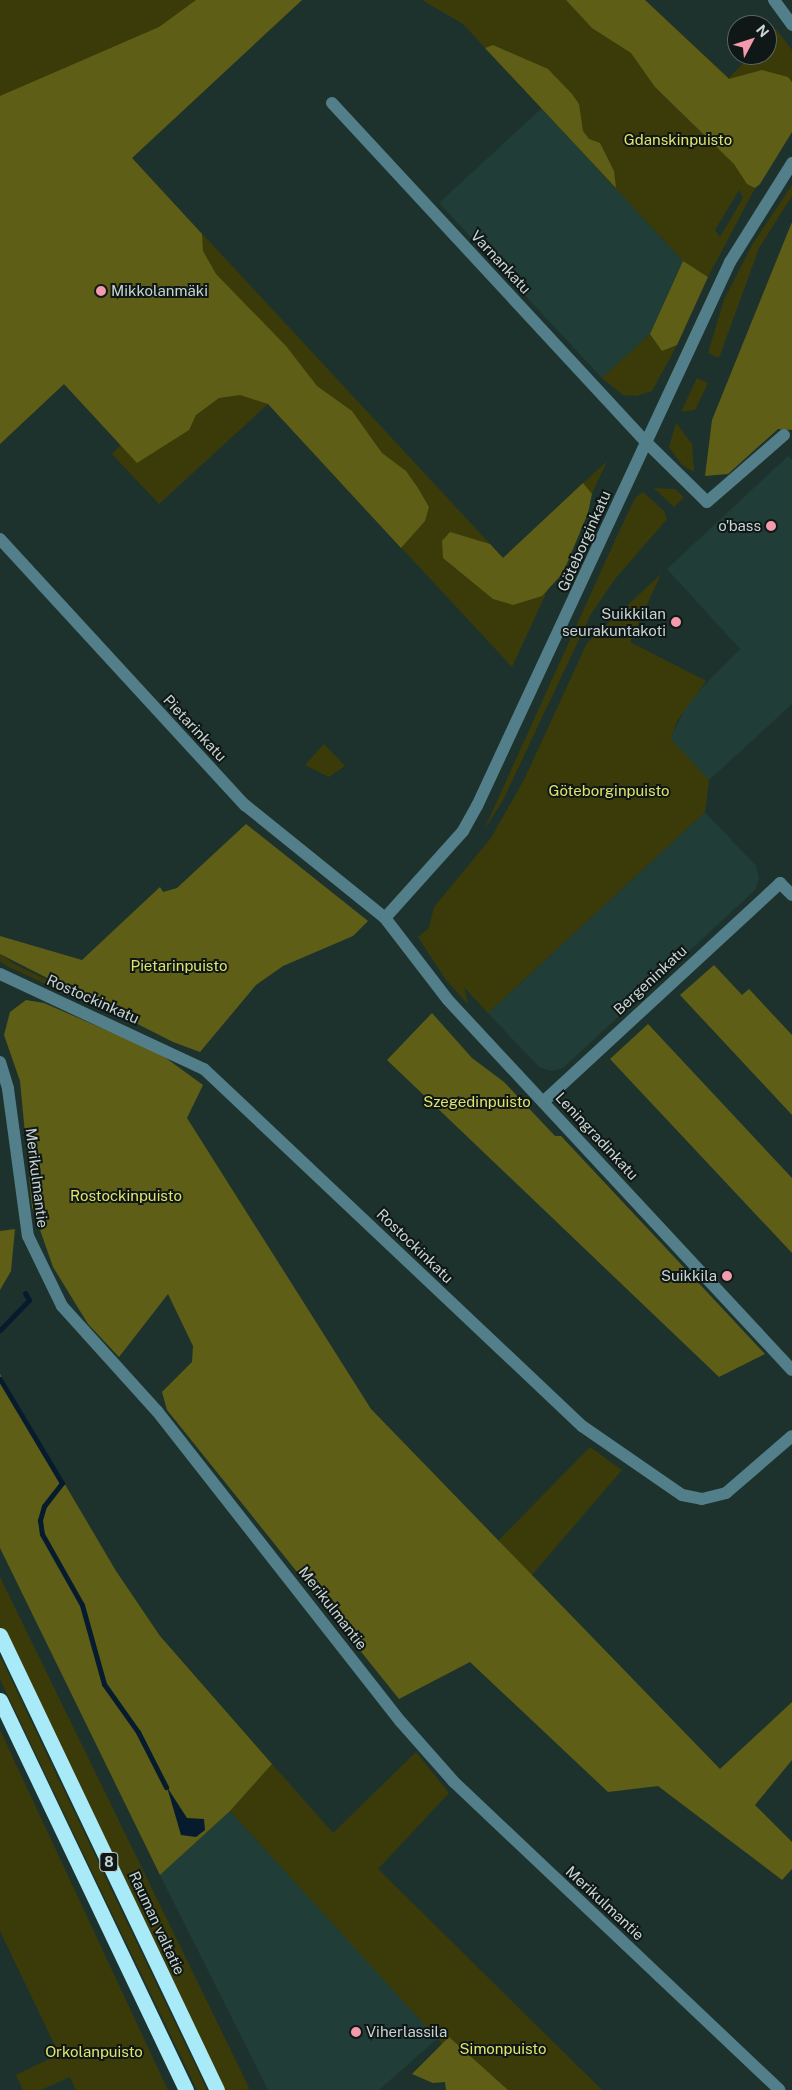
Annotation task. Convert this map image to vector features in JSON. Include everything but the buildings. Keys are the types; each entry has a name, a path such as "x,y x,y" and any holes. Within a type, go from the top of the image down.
{"highway":[{"name":"Rauman valtatie","path":"0,1635 217,2090"},
{"name":"8","path":"0,1700 186,2090"}],"street":[{"path":"774,0 792,24"},
{"name":"Varnankatu","path":"332,104 646,443 708,502 784,435"},
{"name":"Göteborginkatu","path":"386,918 463,830 477,806 521,719 730,262 792,163"},
{"name":"Pietarinkatu","path":"0,540 245,805 386,918"},
{"name":"Bergeninkatu","path":"543,1102 780,883 792,895"},
{"name":"Leningradinkatu","path":"386,918 448,1000 792,1370"},
{"name":"Rostockinkatu","path":"0,974 204,1069 582,1426 682,1495 702,1500 726,1493 792,1436"},
{"name":"Merikulmantie","path":"0,1062 8,1089 28,1236 45,1278 72,1319 157,1411 401,1722 454,1782 780,2090"}],"shaded area":[{"path":"542,108 683,261 650,334 602,378 439,203"},
{"path":"788,456 792,460 792,704 709,780 670,739 689,701 740,649 667,569"},
{"path":"705,812 756,866 759,878 755,890 563,1068 551,1071 539,1067 488,1013"},
{"path":"167,1787 187,1818 204,1819 205,1830 196,1837 181,1835"},
{"path":"230,1811 438,2038 379,2090 268,2090 160,1875"}],"green space":[{"path":"0,0 302,0 132,158 503,558 607,461 512,667 268,404 159,504 112,454 121,445 64,384 0,444"},
{"path":"196,0 302,0 132,158 202,234 203,251 216,274 286,346 317,386 352,411 382,453 406,471 418,488 429,507 425,521 401,548 268,404 240,395 219,398 196,415 189,430 137,463 64,384 0,444 0,96 159,27"},
{"name":"Gdanskinpuisto","path":"422,0 645,0 729,78 741,65 777,65 777,30 792,50 792,118 708,277 696,269 662,351 677,345 652,391 636,396 623,395 602,378 650,334 683,261 463,24","holes":["739,190 743,198 720,237 715,230"]},
{"path":"566,0 645,0 729,79 762,70 788,77 792,82 792,132 760,184 755,188 747,184 734,164 655,87 631,53 592,28"},
{"path":"493,45 548,69 572,94 579,104 583,131 589,139 600,143 614,171 616,188 485,48"},
{"path":"792,185 792,196 759,248 719,358 708,353 724,300 752,245"},
{"path":"792,222 792,430 778,429 728,474 705,476 712,420"},
{"path":"683,261 708,277 677,345 662,351 650,334"},
{"path":"697,378 708,383 695,410 681,412"},
{"path":"676,423 692,444 694,472 682,465 669,447"},
{"path":"583,483 592,494 588,513 563,573 542,596 513,605 493,599 443,558 442,541 450,532 490,544 503,558"},
{"path":"654,488 675,489 684,497 674,507"},
{"path":"643,492 664,511 667,519 615,579 591,614 503,800 484,830 617,536 635,498"},
{"name":"Göteborginpuisto","path":"661,574 630,642 706,681 677,721 671,739 709,780 705,812 488,1013 464,987 468,1004 446,980 418,937 429,928 434,907 491,838 525,778 587,643"},
{"path":"324,744 345,766 329,777 305,765"},
{"name":"Pietarinpuisto","path":"246,824 368,921 353,936 283,966 256,985 200,1052 173,1042 0,954 0,936 82,960 160,887 163,892 177,888"},
{"path":"0,954 14,964 76,994 69,995 7,966 0,961"},
{"path":"714,965 742,995 749,989 792,1035 792,1115 680,995"},
{"name":"Rostockinpuisto","path":"26,1000 44,1003 159,1053 203,1085 187,1118 371,1409 720,1769 792,1702 792,1760 755,1805 792,1842 792,1869 782,1880 658,1786 608,1792 470,1662 399,1699 167,1410 162,1392 192,1362 193,1346 168,1294 119,1357 88,1324 53,1267 32,1207 20,1081 4,1035 10,1012"},
{"name":"Szegedinpuisto","path":"432,1013 472,1058 504,1082 555,1136 561,1136 765,1354 719,1377 387,1060"},
{"path":"648,1024 792,1178 792,1253 610,1059"},
{"path":"15,1229 11,1271 0,1290 0,1231"},
{"path":"0,1374 116,1571 160,1636 272,1764 230,1811 160,1875 0,1548"},
{"path":"590,1447 622,1470 531,1576 498,1541"},
{"path":"0,1577 249,2088 220,2090 0,1639"},
{"path":"0,1656 207,2090 197,2090 59,1803 0,1679"},
{"path":"0,1730 168,2090 135,2090 0,1801"},
{"name":"Simonpuisto","path":"416,1752 449,1793 378,1869 602,2090 484,2090 230,1811 272,1764 333,1833"},
{"name":"Orkolanpuisto","path":"0,1774 150,2090 76,2090 70,2077 41,2090 23,2090 16,2075 59,2054 0,1931"},
{"path":"449,2037 508,2090 446,2090 445,2082 433,2083 412,2074"}],"waterway":[{"path":"0,1330 29,1300 25,1293"},
{"path":"0,1379 62,1483 44,1506 40,1520 42,1534 82,1605 104,1684 138,1732 166,1787"}],"place":[{"name":"Mikkolanmäki","path":"101,291"},
{"name":"o'bass","path":"771,526"},
{"name":"Suikkilan seurakuntakoti","path":"676,622"},
{"name":"Suikkila","path":"727,1276"},
{"name":"Viherlassila","path":"356,2032"}]}
